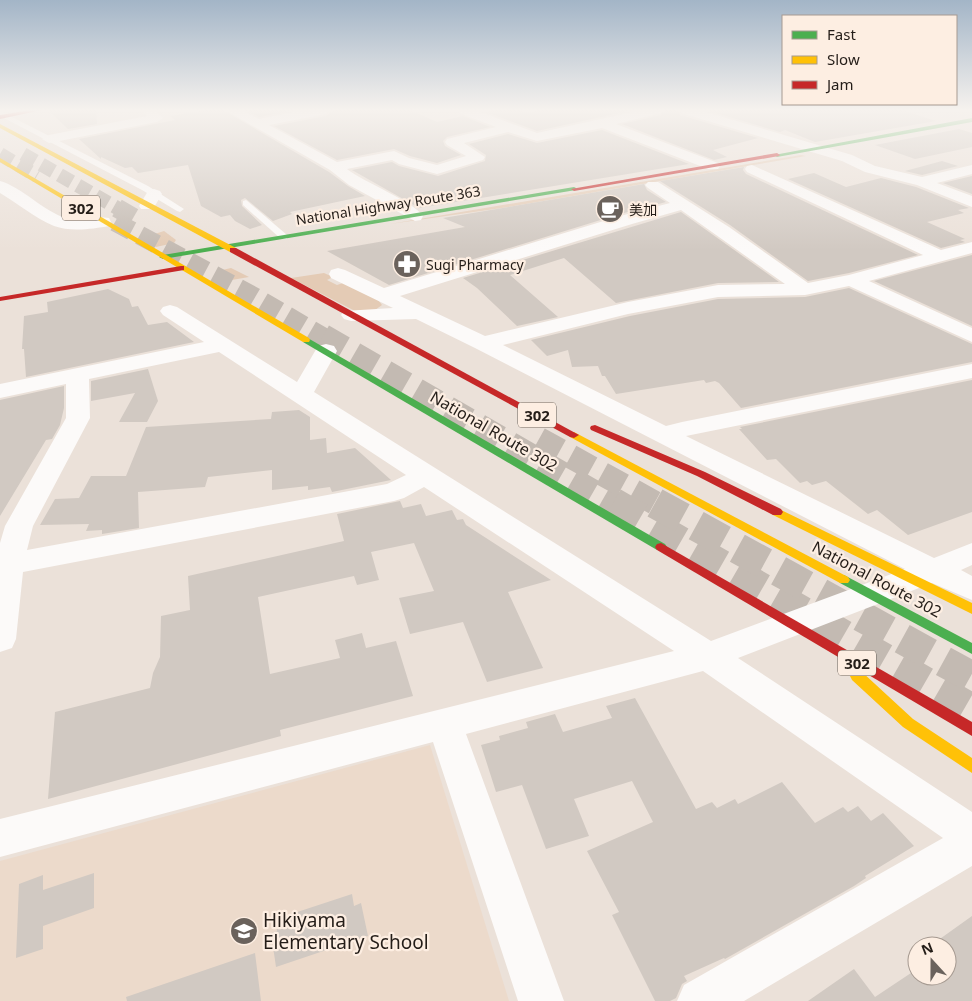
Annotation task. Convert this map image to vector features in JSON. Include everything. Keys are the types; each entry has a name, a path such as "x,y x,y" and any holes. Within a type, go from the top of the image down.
{"main road":[{"name":"National Route 302","path":"72,157 151,200 226,247 350,315 972,649"},
{"name":"National Highway Route 363","path":"144,261 768,157"},
{"name":"National Highway Route 363","path":"333,241 819,157"},
{"name":"National Route 302","path":"0,160 163,258 326,351 972,730"},
{"path":"227,260 264,253"},
{"path":"0,299 200,265"},
{"path":"434,360 552,410"},
{"path":"587,425 701,474 972,610"},
{"path":"868,558 972,597"},
{"path":"815,639 908,723 972,766"}],"street":[{"path":"316,157 354,182 404,208 415,216"},
{"path":"334,167 385,157"},
{"path":"397,157 404,161 437,170 478,157"},
{"path":"688,157 712,166"},
{"path":"841,157 870,169 922,182 972,202"},
{"path":"922,182 972,168"},
{"path":"752,169 938,255"},
{"path":"653,185 723,231 805,289"},
{"path":"1,187 60,222 77,224 103,222"},
{"path":"0,205 24,201"},
{"path":"383,295 626,220 682,205"},
{"path":"483,343 628,308 718,291 805,289 851,280 972,247"},
{"path":"340,277 383,295 417,313 483,343 804,507 972,589"},
{"path":"851,280 972,336"},
{"path":"170,311 708,656 972,835"},
{"path":"350,315 417,313"},
{"path":"0,391 222,345"},
{"path":"301,395 326,351"},
{"path":"666,435 691,427 972,372"},
{"path":"0,639 9,564 9,526 78,418 77,376"},
{"path":"9,564 394,492 426,475"},
{"path":"0,838 708,656 934,570 972,553"},
{"path":"444,724 541,1001"},
{"path":"700,1001 972,844"}],"lane":[{"path":"79,157 151,200 175,208"},
{"path":"246,203 284,238"}],"shaded area":[{"path":"791,157 802,157 502,208 390,224"},
{"path":"164,231 176,240 174,243 156,247 139,239"},
{"path":"231,268 249,277 226,281 216,275 218,271"},
{"path":"324,273 333,277 327,280 337,285 343,283 378,300 382,305 375,310 355,311 291,278"},
{"name":"Hikiyama Elementary School","path":"430,745 509,1001 0,1001 0,861"}],"building":[{"path":"98,157 303,157 365,196 290,212 292,214 273,221 245,198 241,200 242,206 262,225 250,229 235,221 230,215 221,217 201,206 188,165 138,173 132,167 125,168 101,157 101,159"},
{"path":"331,157 354,157 337,160"},
{"path":"413,157 456,157 437,163"},
{"path":"486,157 670,157 689,164 419,208 352,170 392,162 399,166 438,176 485,161"},
{"path":"706,157 727,157 714,160"},
{"path":"908,157 926,157 915,159"},
{"path":"942,161 958,166 922,175 905,171"},
{"path":"744,167 743,170 746,174 918,255 849,273 808,281 730,225 660,181"},
{"path":"814,173 846,187 881,178 916,187 969,208 958,210 964,213 927,222 965,239 960,240 965,242 941,248 788,179"},
{"path":"972,176 972,194 943,183"},
{"path":"644,184 647,190 666,202 620,214 389,285 327,251 465,227 443,218"},
{"path":"681,212 779,282 718,283 616,303 564,258 510,275 558,317 517,326 477,288 463,278"},
{"path":"972,255 972,326 874,281"},
{"path":"849,288 972,344 972,362 741,408 715,381 706,383 704,380 616,394 605,376 602,376 598,366 572,367 568,350 547,356 531,340 630,316 718,299 805,297"},
{"path":"108,289 129,299 132,307 138,306 148,325 167,322 194,342 26,377 24,349 22,349 24,316 48,312 47,302"},
{"path":"148,369 158,401 147,422 119,422 135,393 91,401 91,381"},
{"path":"972,380 972,512 908,535 877,510 868,514 826,481 812,485 807,481 800,483 776,459 767,460 739,429 742,429 740,427"},
{"path":"64,386 64,408 60,425 52,439 46,440 0,516 0,400"},
{"path":"299,410 310,417 310,440 326,438 327,453 355,448 391,480 332,492 330,487 308,490 308,486 272,490 272,470 208,477 205,487 138,492 139,528 102,534 102,530 86,531 89,524 40,525 55,499 79,498 91,476 126,476 146,427 271,419 272,412"},
{"path":"400,501 403,508 421,504 426,516 452,510 457,520 463,519 466,525 551,580 508,592 543,668 487,682 463,622 410,634 399,598 434,591 414,543 371,552 379,580 357,585 354,576 258,597 270,674 340,658 335,640 362,633 366,648 396,641 413,696 280,730 281,736 48,799 55,712 150,688 153,673 160,657 161,616 190,610 188,576 344,541 337,514"},
{"path":"635,698 696,809 712,802 717,808 735,799 738,804 782,782 815,823 843,807 848,812 858,806 871,821 883,813 914,846 865,876 866,878 854,886 725,959 684,976 687,981 682,984 676,998 670,1001 655,1001 612,915 619,912 587,851 653,822 632,781 574,799 589,836 546,849 522,785 496,792 481,745 500,740 499,736 528,728 526,722 555,714 563,732 612,718 606,706"},
{"path":"94,873 94,908 43,926 43,949 16,958 19,884 43,875 43,890"},
{"path":"352,894 354,906 361,903 368,936 276,967 271,933 277,931 276,919"},
{"path":"972,916 972,1001 808,1001 854,969 875,997 907,976 907,986 957,986 957,936 944,936"},
{"path":"255,953 261,1001 127,1001 126,997"}],"tunnel":[{"path":"5,157 37,176"},
{"path":"28,157 119,209"},
{"path":"117,208 141,222"},
{"path":"115,222 255,297 325,338"},
{"path":"323,336 615,504"},
{"path":"539,439 657,504"},
{"path":"613,503 972,709"},
{"path":"655,503 972,677"}],"traffic: fast":[{"path":"163,257 574,189"},
{"path":"306,340 661,547"},
{"path":"844,580 972,649"}],"traffic: slow":[{"path":"58,157 233,250"},
{"path":"0,160 306,340"},
{"path":"574,435 844,580"},
{"path":"777,512 972,609"},
{"path":"857,676 908,723 972,766"}],"traffic: jam":[{"path":"574,189 767,157"},
{"path":"233,250 574,435"},
{"path":"0,299 181,268"},
{"path":"595,428 701,474 777,512"},
{"path":"661,547 972,730"}],"place":[{"name":"美加","path":"610,209"},
{"name":"Sugi Pharmacy","path":"407,264"},
{"name":"Hikiyama Elementary School","path":"244,931"}]}
